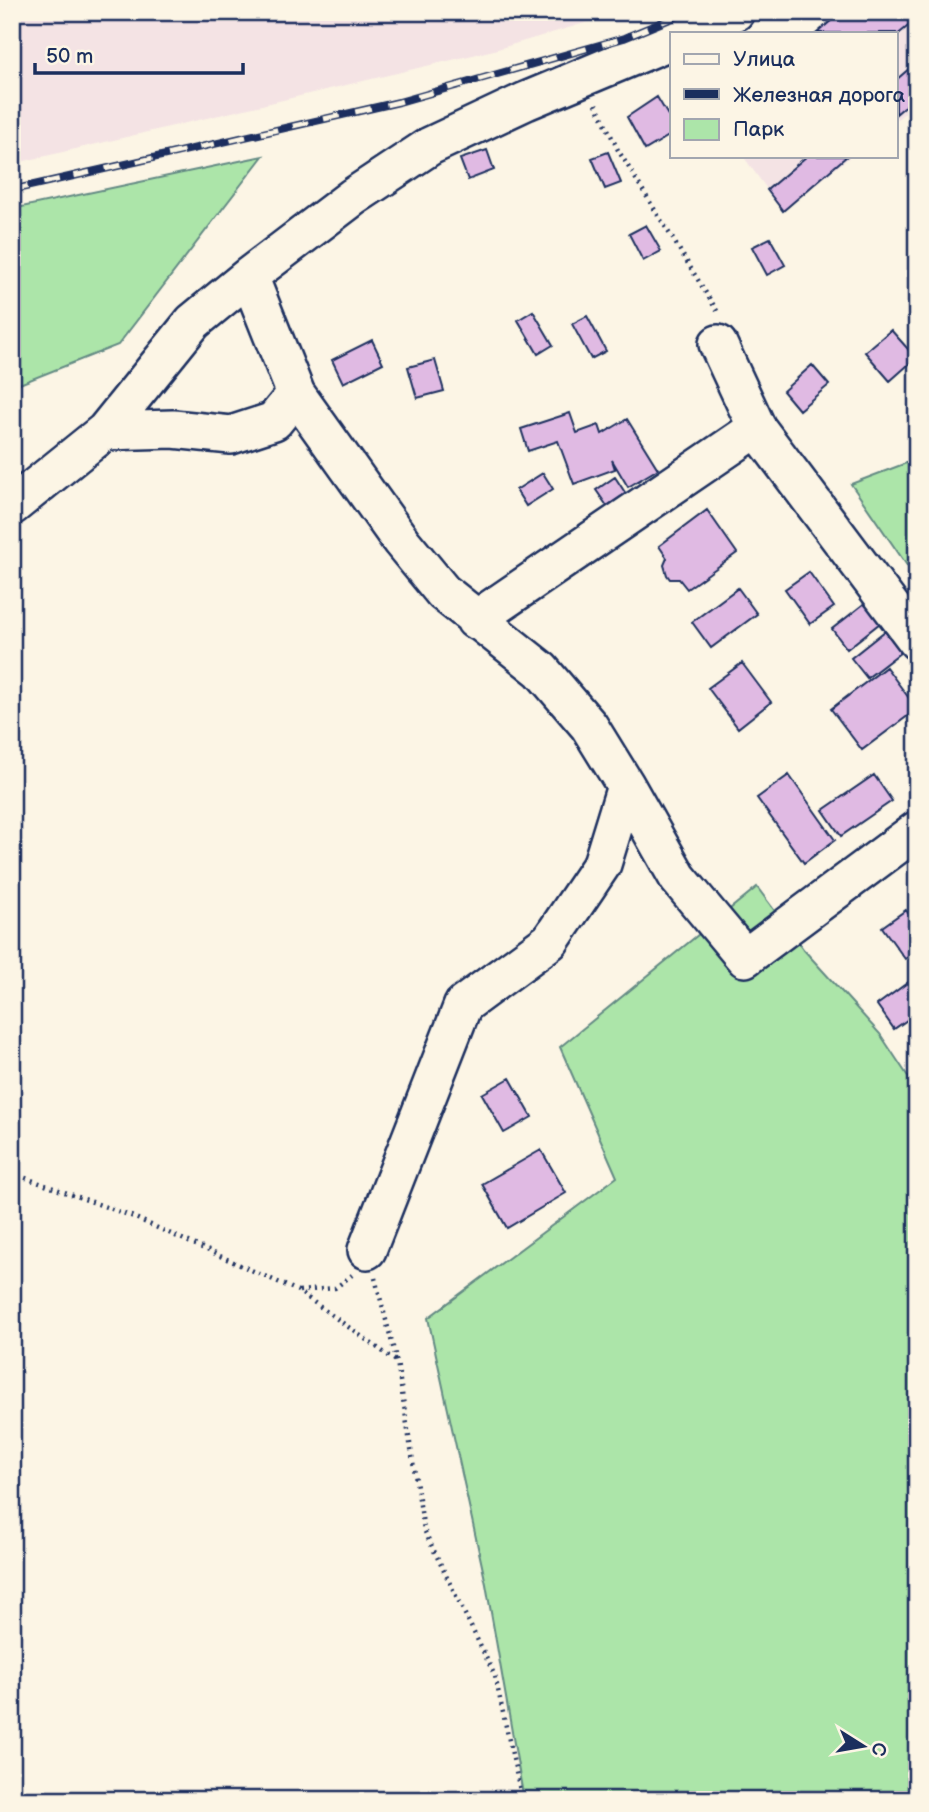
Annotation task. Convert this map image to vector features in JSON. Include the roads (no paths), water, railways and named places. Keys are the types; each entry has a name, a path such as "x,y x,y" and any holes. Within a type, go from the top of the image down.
{"lane":[{"path":"688,32 735,12"},
{"path":"12,506 104,430 194,322 249,276 353,197 430,146 526,101 670,41"},
{"path":"249,276 296,394 401,541 443,592 541,670 589,726 678,878 745,958 917,830"},
{"path":"718,344 757,428 917,641"},
{"path":"104,430 173,429 231,435 274,421 296,394"},
{"path":"475,620 757,428"},
{"path":"367,1250 463,1005 550,941 602,864 626,786"}],"railway":[{"path":"12,190 399,102 624,38 687,12"}]}
